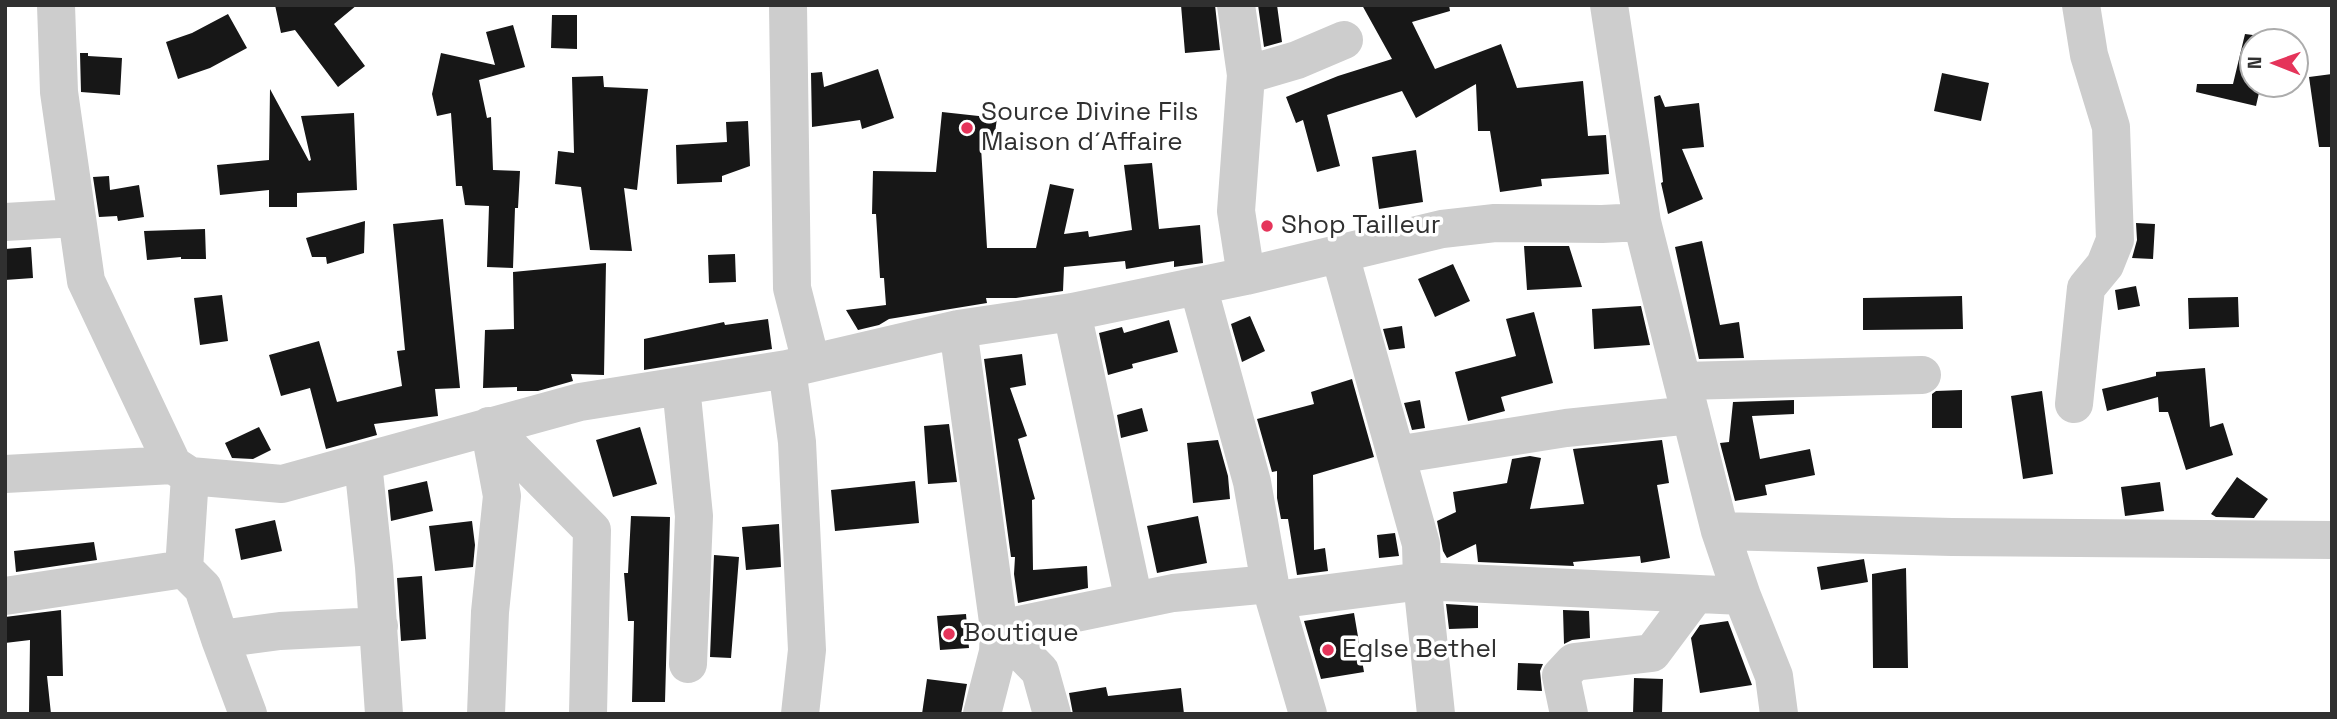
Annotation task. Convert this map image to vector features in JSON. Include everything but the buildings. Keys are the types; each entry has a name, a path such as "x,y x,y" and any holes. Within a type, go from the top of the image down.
{"street":[{"path":"56,5 60,92 86,281 182,470 184,569 203,588 248,714"},
{"path":"788,5 792,288 799,366 797,442 807,650 800,714"},
{"path":"1236,5 1246,75 1236,211 1246,276"},
{"path":"1609,5 1642,222 1720,531 1774,676 1779,714"},
{"path":"2074,404 2086,288 2105,265 2115,240 2115,180 2110,127 2089,55 2081,5"},
{"path":"1246,75 1297,60 1344,40"},
{"path":"5,222 76,218"},
{"path":"5,474 182,470 282,484 580,402 799,366 958,329 1072,312 1340,255 1441,229 1496,223 1642,222"},
{"path":"1340,255 1422,544 1422,581 1436,714"},
{"path":"1198,286 1252,482 1273,592 1308,714"},
{"path":"1072,312 1134,601"},
{"path":"958,329 999,629 998,652 982,714"},
{"path":"1396,456 1566,428 1687,398 1922,375"},
{"path":"681,386 694,516 688,664"},
{"path":"486,714 489,612 502,495 489,426"},
{"path":"489,426 592,530 588,714"},
{"path":"363,463 379,626 384,714"},
{"path":"1720,531 1952,537 2332,540"},
{"path":"5,596 184,569"},
{"path":"999,629 1172,593 1273,592 1422,581 1742,596"},
{"path":"1569,714 1561,676 1574,662 1652,653 1696,594"},
{"path":"220,639 281,631 379,626"},
{"path":"999,629 1040,671 1052,714"}],"place":[{"name":"Source Divine Fils Maison d´Affaire","path":"967,128"},
{"name":"Shop Tailleur","path":"1267,226"},
{"name":"Boutique","path":"949,634"},
{"name":"Eglse Bethel","path":"1328,650"}]}
